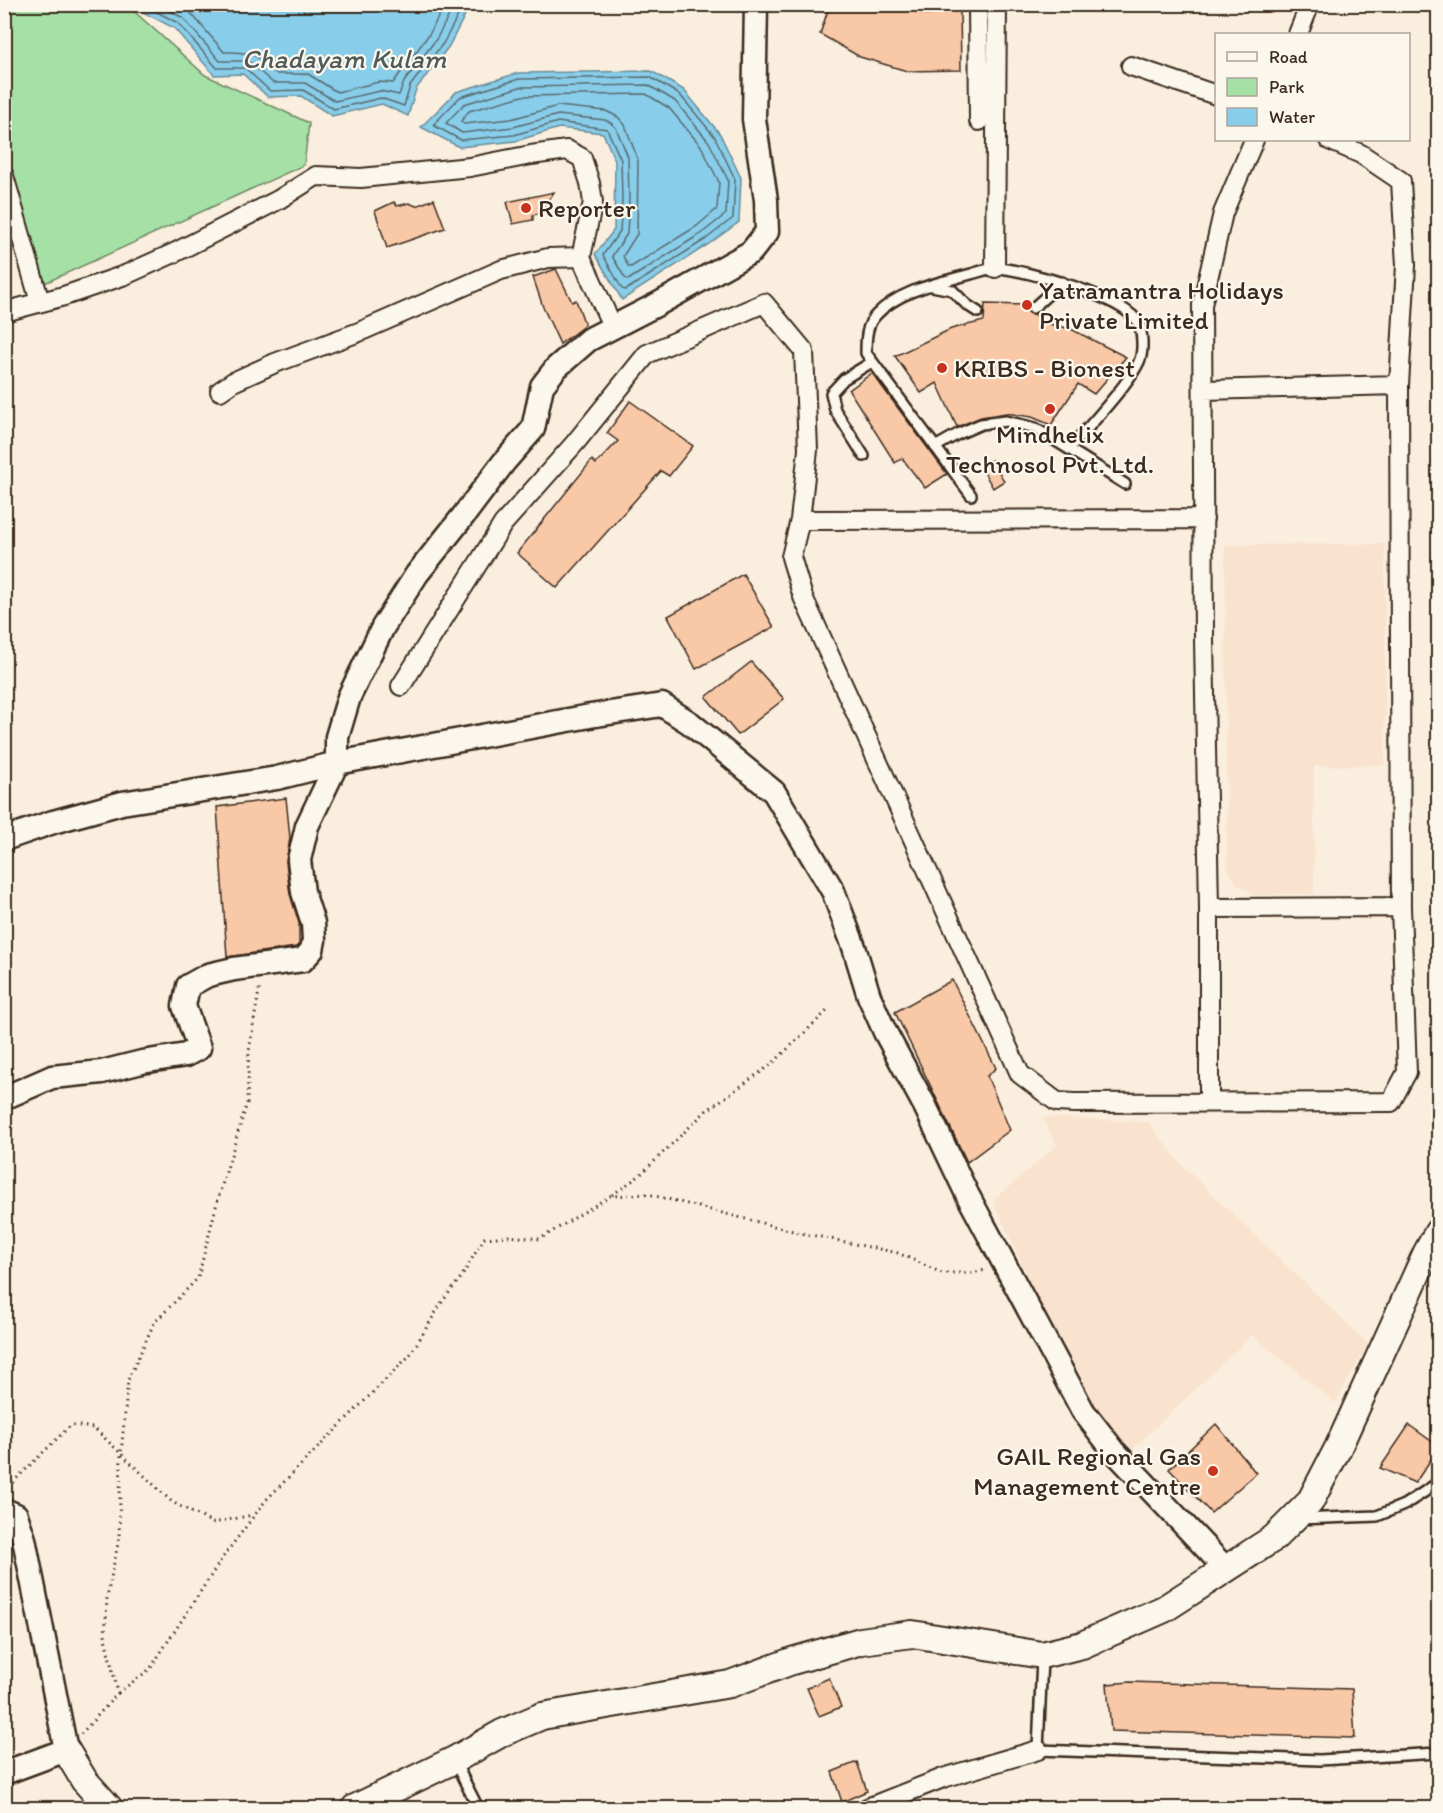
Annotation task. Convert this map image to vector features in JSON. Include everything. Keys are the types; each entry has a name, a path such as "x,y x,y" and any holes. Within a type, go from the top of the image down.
{"main road":[{"path":"355,1809 454,1760 502,1733 542,1716 730,1684 792,1661 861,1641 912,1634 1042,1655 1082,1645 1164,1610 1274,1538 1310,1502 1338,1448 1438,1232"},
{"path":"66,1750 84,1780 109,1809"}],"street":[{"path":"4,1098 52,1077 102,1072 142,1062 186,1055 199,1048 184,1006 188,986 208,975 234,969 303,960 312,950 313,923 303,892 299,860 307,826 337,763 337,737 350,697 389,618 417,574 504,462 533,429 542,386 556,368 588,340 751,252 766,232 766,200 754,119 756,4"},
{"path":"978,4 979,121"},
{"path":"995,268 997,4"},
{"path":"1298,33 1310,4"},
{"path":"1131,66 1215,95"},
{"path":"1209,1102 1202,305 1223,213 1254,141"},
{"path":"401,686 503,524 575,443 647,354 764,303 804,351 808,450 801,520 791,557 803,597 1020,1074 1057,1102 1391,1102 1407,1072 1401,907 1400,385 1406,265 1401,181 1361,154 1331,141"},
{"path":"4,312 125,275 174,253 278,200 316,176 362,177 470,167 567,150 582,158 590,183 593,202 581,257 613,328"},
{"path":"4,176 40,302"},
{"path":"220,391 233,382 275,363 359,332 501,270 548,258 581,257"},
{"path":"1203,390 1400,385"},
{"path":"801,520 1204,519"},
{"path":"4,838 122,803 277,778 337,763 590,716 662,705 690,723 774,792 832,891 877,1014 967,1194 1083,1411 1114,1451 1227,1569"},
{"path":"1209,908 1401,907"},
{"path":"4,1510 16,1515 24,1539 66,1750 4,1773"},
{"path":"867,1809 943,1778 1038,1750"}],"lane":[{"path":"971,495 866,353 866,336 874,316 893,301 930,285 995,268 1062,282 1102,297 1125,310 1138,323 1142,340 1141,357 1130,376 1102,412 1069,449"},
{"path":"1033,308 1062,282"},
{"path":"930,285 952,290 978,312"},
{"path":"864,456 835,411 831,393 844,379 872,362"},
{"path":"935,447 981,424 1006,421 1035,428 1125,484"},
{"path":"1293,1520 1377,1516 1404,1505 1438,1484"},
{"path":"1042,1655 1038,1750 1320,1760 1438,1753"},
{"path":"454,1760 478,1809"}],"path":[{"path":"118,1693 105,1638 107,1597 119,1539 121,1455 128,1380 154,1323 198,1278 219,1196 248,1103 249,1051 264,966"},
{"path":"66,1750 118,1693 150,1669 223,1557 266,1500 410,1355 484,1238 508,1236 540,1239 610,1196 639,1176 706,1111 772,1064 828,1011"},
{"path":"610,1196 648,1194 797,1232 898,1253 942,1273 970,1273 1005,1266"},
{"path":"4,1498 11,1484 71,1425 94,1428 172,1502 213,1523 255,1515"}],"shaded area":[{"path":"1385,544 1385,765 1314,766 1314,894 1254,895 1236,883 1227,867 1225,545"},
{"path":"1042,1117 1148,1122 1181,1164 1368,1344 1335,1403 1252,1335 1122,1459 1037,1298 993,1200 1057,1145"}],"green space":[{"path":"4,5 127,5 205,75 309,123 304,165 45,283 5,151"}],"water":[{"name":"Chadayam Kulam","path":"135,5 470,5 449,46 416,89 408,116 382,104 332,116 301,96 268,97 243,74 214,75 174,28 137,9"},
{"path":"651,71 684,90 720,134 741,178 739,222 622,300 595,254 614,230 615,161 603,133 559,128 516,141 459,147 421,127 456,92 518,73"}],"building":[{"path":"830,4 887,4 927,14 960,10 961,70 907,71 860,57 820,34"},
{"name":"Reporter","path":"554,192 540,213 533,215 533,220 513,224 507,202"},
{"path":"434,199 445,228 387,248 375,211 394,202 397,206 409,203 416,206"},
{"path":"556,269 572,302 576,300 585,325 560,344 543,307 533,277"},
{"name":"KRIBS - Bionest","path":"985,304 1027,305 1028,312 1035,314 1041,322 1071,329 1126,357 1094,394 1078,384 1051,425 1032,417 1006,413 981,417 957,427 937,383 921,393 895,356 951,329 984,321"},
{"path":"872,373 947,474 925,488 902,458 895,463 849,390"},
{"path":"630,401 693,446 669,476 661,471 557,588 517,553 592,460 596,464 618,441 607,433"},
{"path":"992,460 1004,481 993,488 980,465"},
{"path":"743,574 774,627 696,669 668,616"},
{"path":"751,662 784,699 738,735 706,697"},
{"path":"286,798 290,838 286,862 290,894 299,923 299,944 296,947 227,957 217,807"},
{"path":"952,980 996,1068 987,1076 1010,1130 967,1162 895,1012"},
{"name":"GAIL Regional Gas Management Centre","path":"1216,1424 1256,1473 1211,1513 1169,1469"},
{"path":"1409,1425 1438,1446 1415,1483 1380,1468"},
{"path":"829,1678 841,1707 819,1716 807,1688"},
{"path":"1130,1682 1352,1689 1355,1738 1111,1731 1107,1684"},
{"path":"857,1762 867,1791 842,1802 832,1772"}],"place":[{"name":"Reporter","path":"526,208"},
{"name":"Yatramantra Holidays Private Limited","path":"1027,305"},
{"name":"KRIBS - Bionest","path":"942,368"},
{"name":"Mindhelix Technosol Pvt. Ltd.","path":"1050,409"},
{"name":"GAIL Regional Gas Management Centre","path":"1213,1471"}]}
